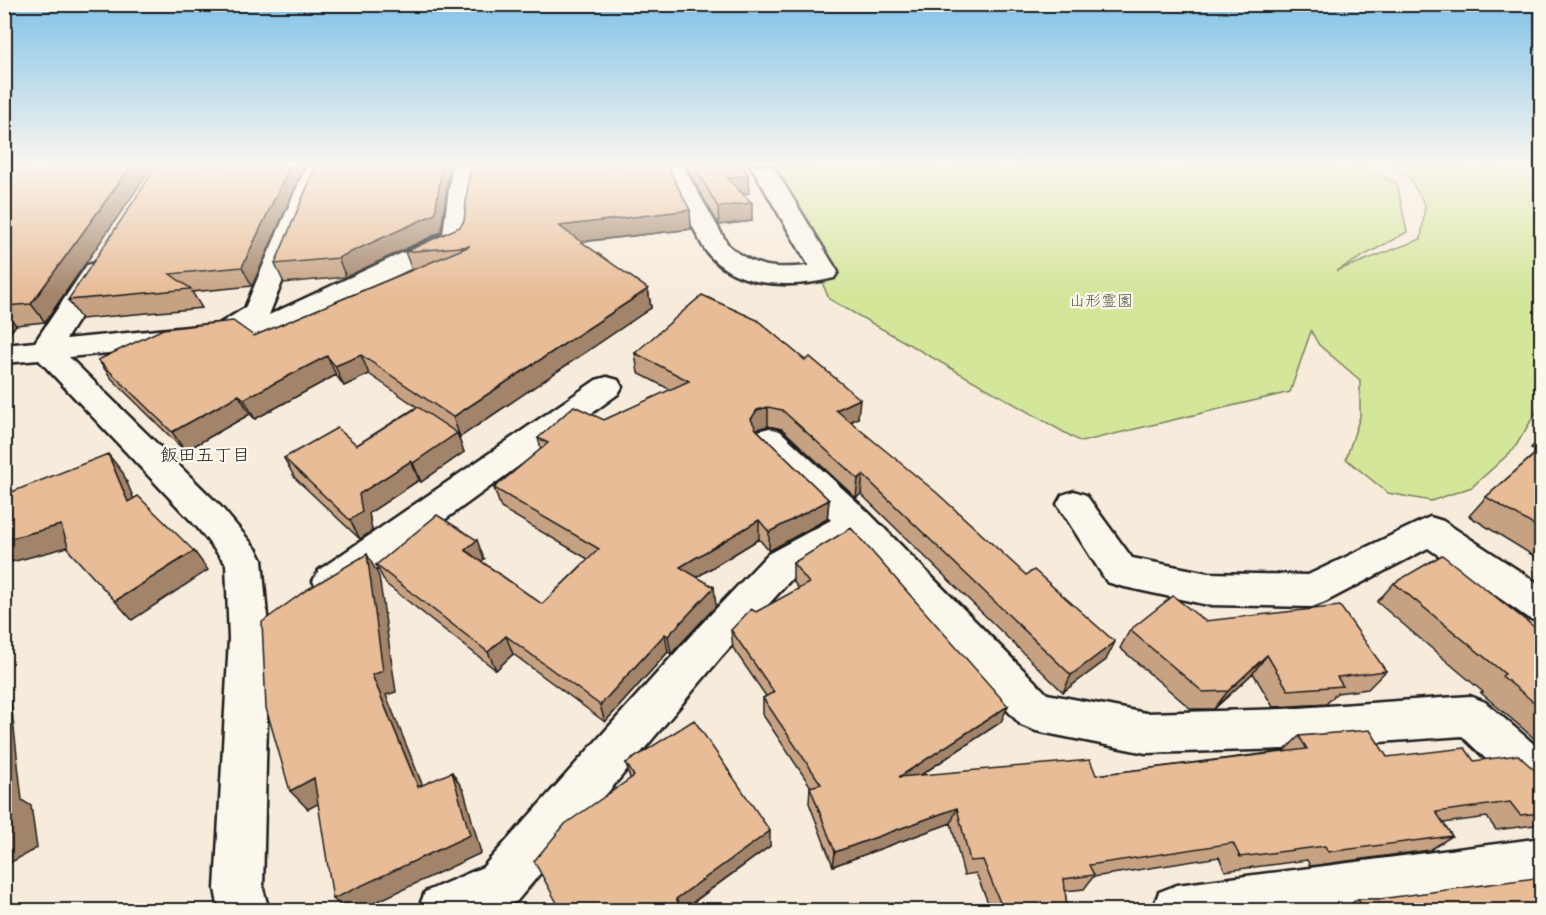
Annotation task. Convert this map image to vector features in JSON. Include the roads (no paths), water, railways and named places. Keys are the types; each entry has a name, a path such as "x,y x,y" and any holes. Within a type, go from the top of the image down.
{"street":[{"path":"226,332 257,313 300,209"},
{"path":"4,354 226,332 273,324 455,238 458,209"},
{"path":"696,209 718,249 728,260 751,273 785,276 825,272 787,209"},
{"path":"45,350 108,253"},
{"path":"45,350 209,517 244,560 264,629 239,890 244,910"},
{"path":"307,598 607,387"},
{"path":"769,439 856,523 1036,711 1146,734 1284,729 1470,716 1542,781"},
{"path":"1074,504 1120,571 1208,589 1312,591 1430,531 1542,607"},
{"path":"443,910 500,884 708,644 781,564 856,523"},
{"path":"1177,910 1542,862"}],"district":[{"name":"飯田五丁目","path":"205,455"}],"park label":[{"name":"山形霊園","path":"1101,300"}]}
